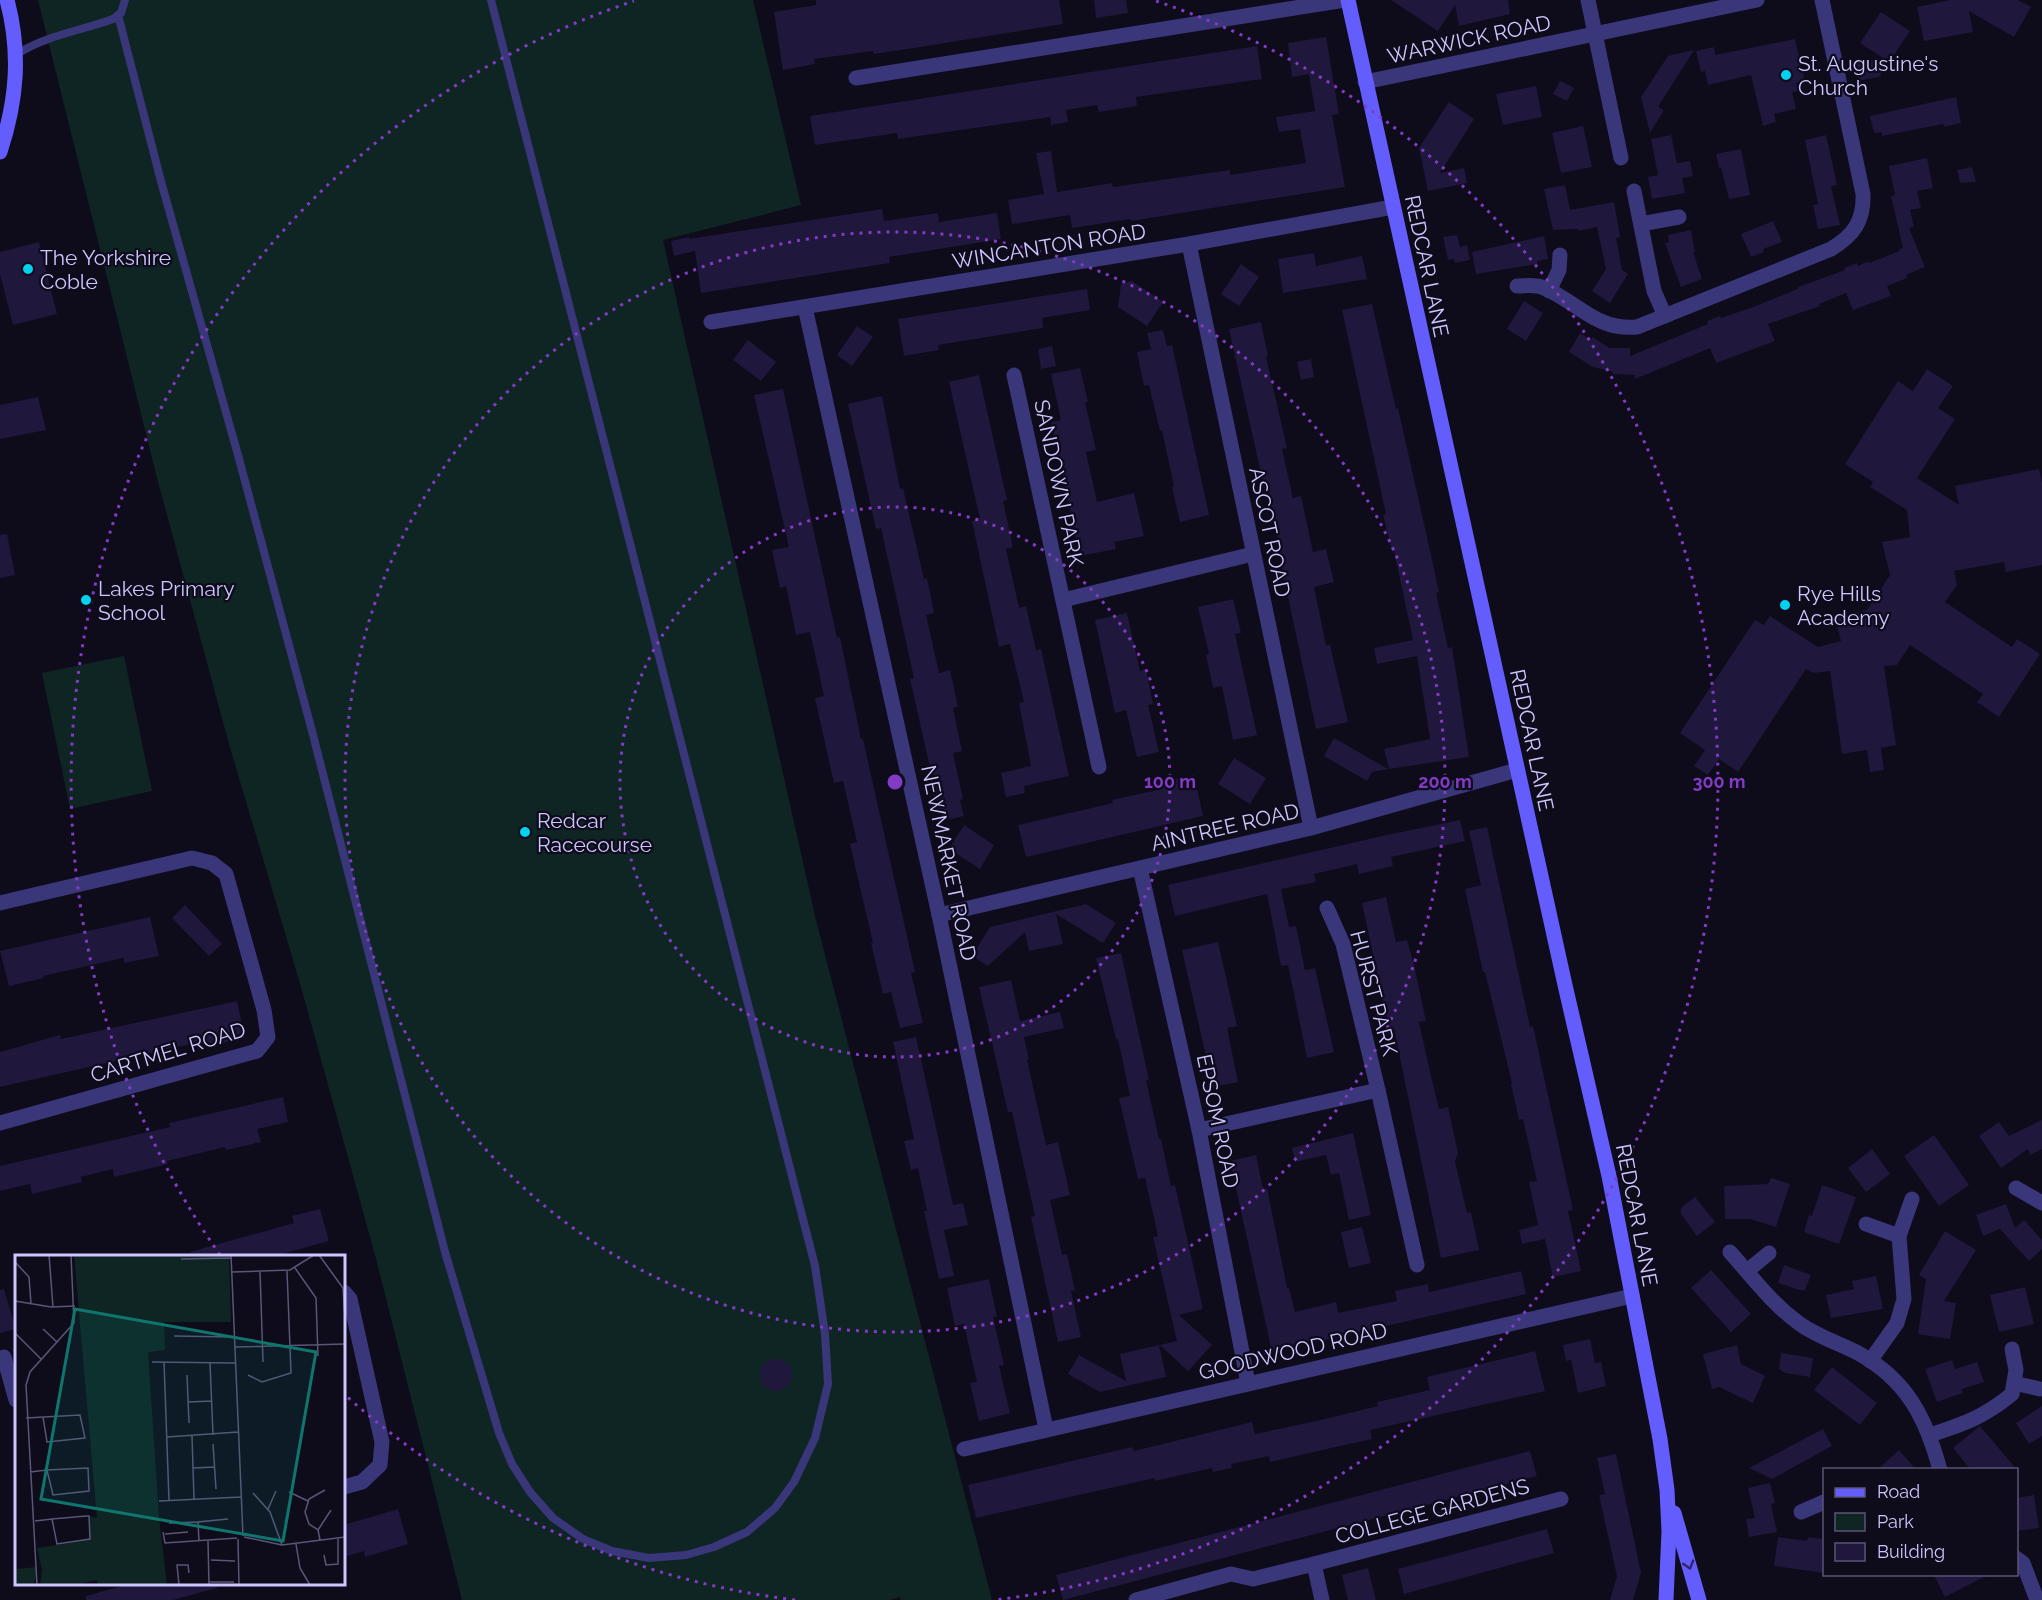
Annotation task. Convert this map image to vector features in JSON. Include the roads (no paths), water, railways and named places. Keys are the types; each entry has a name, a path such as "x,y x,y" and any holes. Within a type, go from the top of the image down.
{"main road":[{"path":"0,152 10,118 16,76 17,54 7,0"},
{"name":"REDCAR LANE","path":"1347,0 1609,1176 1660,1439 1667,1490 1669,1531 1666,1600"},
{"name":"REDCAR LANE","path":"1667,1490 1699,1600"}],"street":[{"path":"856,78 1347,0"},
{"path":"1588,0 1621,158"},
{"name":"WARWICK ROAD","path":"1365,82 1757,0"},
{"path":"1517,286 1532,285 1549,291 1600,322 1625,328 1637,327 1831,249 1852,234 1863,208 1863,194 1822,0"},
{"path":"1634,191 1654,291 1665,316"},
{"name":"WINCANTON ROAD","path":"711,322 1188,244 1393,207"},
{"path":"1641,224 1678,217"},
{"name":"ASCOT ROAD","path":"1188,244 1311,828"},
{"path":"1549,291 1559,270 1560,255"},
{"name":"NEWMARKET ROAD","path":"805,307 939,915 1046,1429"},
{"name":"SANDOWN PARK","path":"1014,375 1099,767"},
{"name":"SANDOWN PARK","path":"1063,600 1253,554"},
{"name":"AINTREE ROAD","path":"939,915 1311,828 1517,770"},
{"name":"CARTMEL ROAD","path":"0,903 192,858 212,863 226,874 264,1010 268,1037 257,1051 0,1123"},
{"name":"EPSOM ROAD","path":"1140,868 1200,1130 1248,1383"},
{"name":"HURST PARK","path":"1327,908 1343,944 1417,1265"},
{"name":"HURST PARK","path":"1200,1130 1378,1090"},
{"path":"2016,1188 2042,1203"},
{"path":"1870,1361 1897,1323 1904,1299 1899,1236 1912,1199"},
{"path":"1866,1224 1899,1236"},
{"path":"1730,1252 1780,1309 1803,1326 1870,1361 1896,1379 1924,1419 1939,1468"},
{"path":"1747,1271 1769,1253"},
{"path":"345,1293 350,1299 382,1442 380,1465 362,1482 345,1487"},
{"name":"GOODWOOD ROAD","path":"964,1449 1632,1296"},
{"path":"1930,1435 1969,1422 1992,1410 2012,1394 2016,1370 2012,1349"},
{"path":"7,1357 15,1395"},
{"path":"2014,1383 2040,1389"},
{"name":"COLLEGE GARDENS","path":"1137,1600 1231,1574 1253,1579 1561,1499"},
{"path":"1801,1512 1823,1502"},
{"path":"2018,1559 2023,1563 2037,1600"},
{"name":"COLLEGE GARDENS","path":"1314,1564 1322,1600"}],"lane":[{"path":"17,54 33,44 105,22 121,13 125,0"},
{"path":"118,15 162,186 309,719 445,1252 499,1433 512,1464 530,1492 553,1518 583,1539 612,1551 649,1558 686,1555 714,1547 747,1532 774,1508 794,1482 815,1438 828,1384 825,1334 815,1266 491,0"}],"place":[{"name":"St. Augustine's Church","path":"1786,75"},
{"name":"The Yorkshire Coble","path":"28,269"},
{"name":"Lakes Primary School","path":"86,600"},
{"name":"Rye Hills Academy","path":"1785,605"},
{"name":"Redcar Racecourse","path":"525,832"}]}
